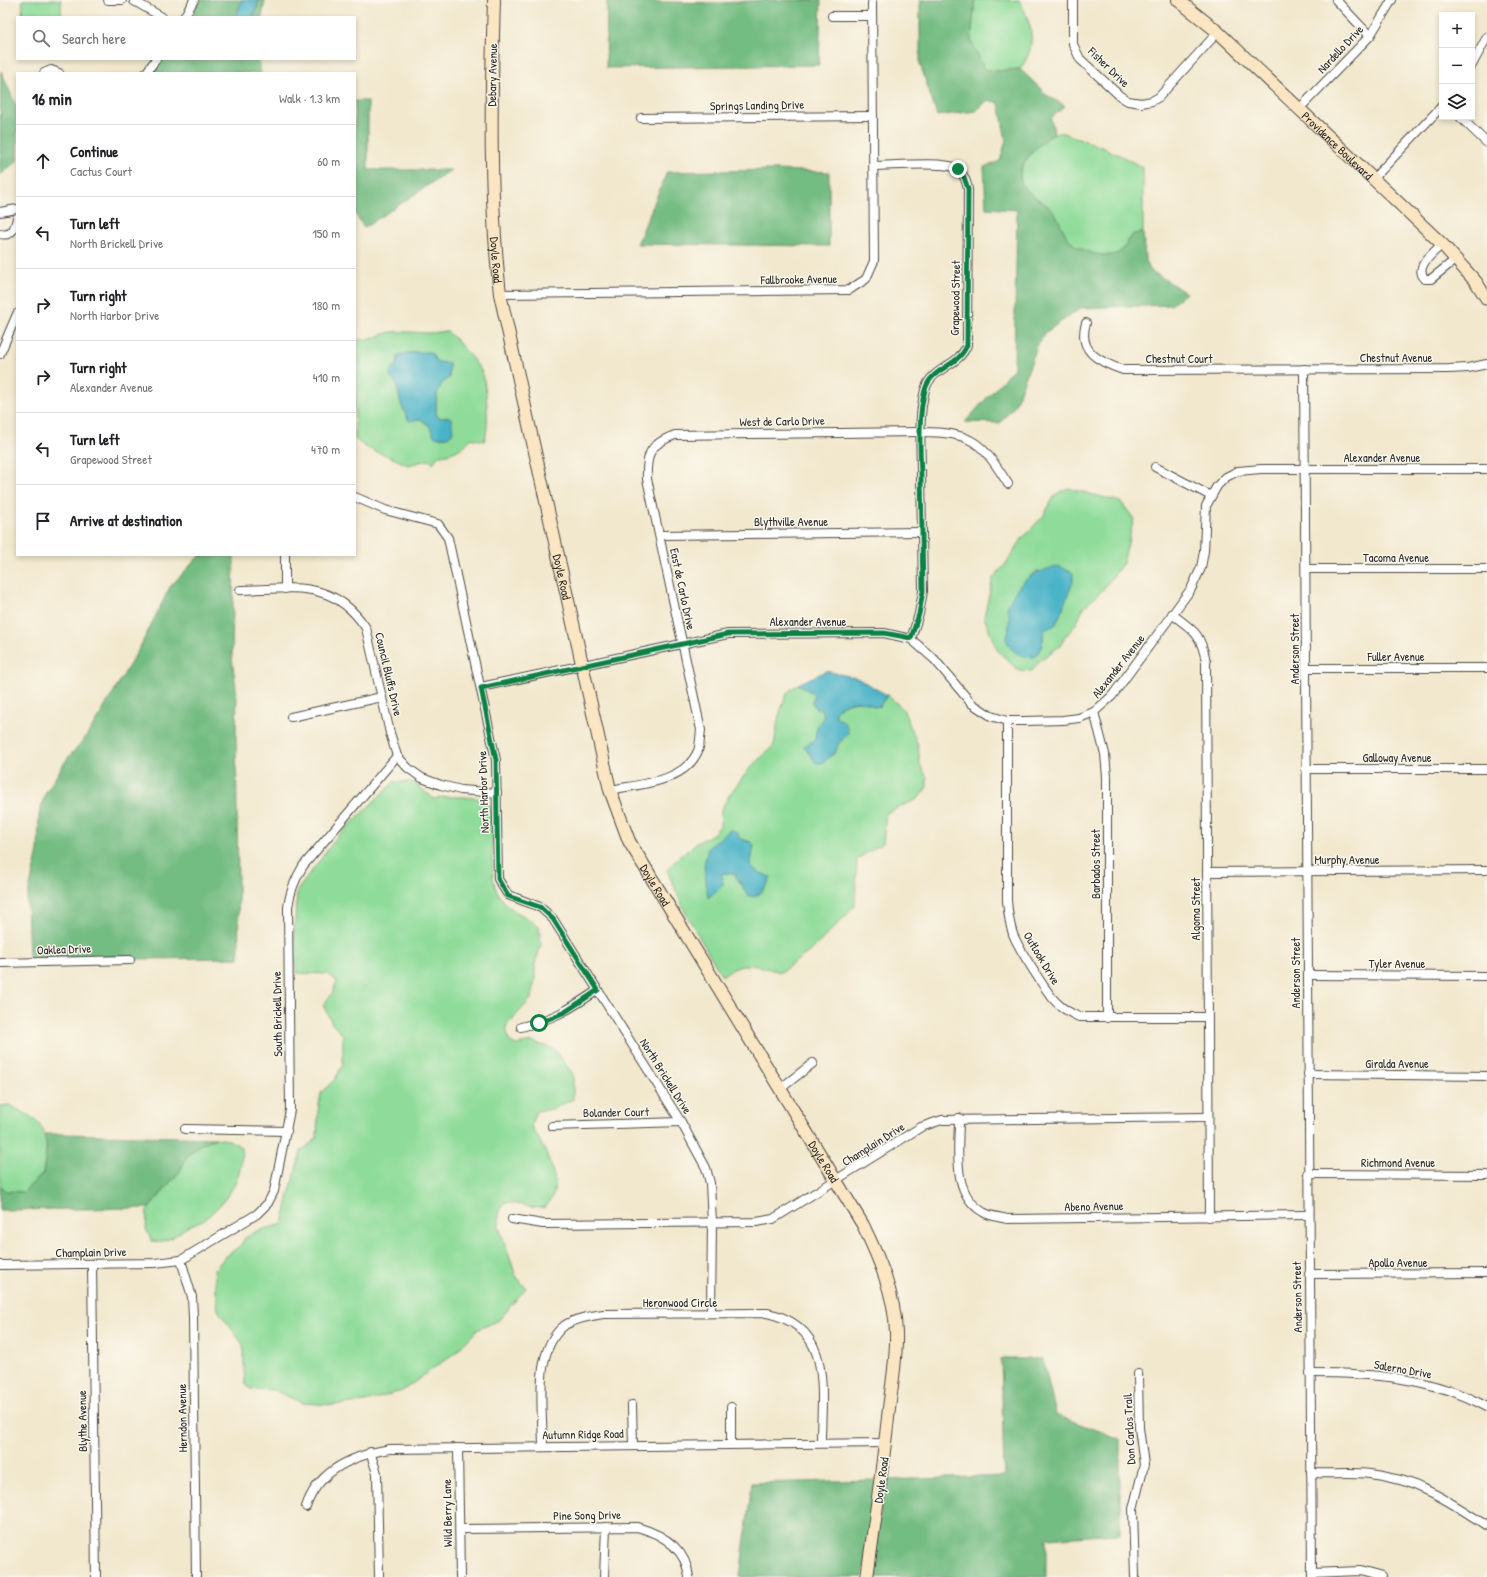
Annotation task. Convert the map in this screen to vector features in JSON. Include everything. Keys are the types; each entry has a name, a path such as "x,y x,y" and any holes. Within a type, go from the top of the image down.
{"main road":[{"name":"Debary Avenue","path":"491,150 494,0"},
{"name":"Providence Boulevard","path":"1178,0 1218,32 1374,178 1442,244 1456,259 1487,299"},
{"name":"Doyle Road","path":"491,150 494,239 500,294 581,665 610,790 629,841 863,1225 879,1258 892,1299 896,1332 886,1443 867,1577"}],"street":[{"path":"108,0 122,0"},
{"path":"132,0 160,16"},
{"path":"185,16 194,0"},
{"name":"Fisher Drive","path":"1073,0 1073,44 1080,59 1120,96 1128,101 1141,103 1159,97 1218,32"},
{"path":"1336,0 1370,36"},
{"name":"Nardello Drive","path":"1300,109 1370,36 1392,0"},
{"name":"Fallbrooke Avenue","path":"500,294 849,290 866,279 874,261 872,4"},
{"path":"832,16 872,16"},
{"path":"1475,59 1487,37"},
{"path":"147,72 155,60"},
{"path":"46,72 51,70 56,72"},
{"path":"1374,178 1439,109"},
{"name":"Springs Landing Drive","path":"641,118 873,116"},
{"path":"1463,120 1487,143"},
{"name":"Grapewood Street","path":"874,166 948,166 961,172 968,189 967,345 959,359 940,370 927,384 925,390 920,432 923,591 919,614 911,638"},
{"path":"0,212 16,209"},
{"path":"0,234 5,235 12,232 16,226"},
{"path":"1442,244 1422,264 1420,269 1422,276 1425,279 1431,279 1456,259"},
{"path":"0,354 2,344 16,316"},
{"name":"Chestnut Court","path":"1086,324 1083,333 1084,344 1088,350 1105,364 1123,370 1304,369"},
{"name":"Chestnut Avenue","path":"1304,369 1449,369 1468,368 1487,364"},
{"name":"Anderson Street","path":"1304,369 1308,1216 1312,1575"},
{"name":"West de Carlo Drive","path":"650,451 662,440 676,435 920,432 954,433 976,443 987,453 1008,484"},
{"name":"East de Carlo Drive","path":"610,790 668,778 688,765 698,751 700,730 647,479 646,463 650,451"},
{"path":"1155,467 1210,496"},
{"name":"Alexander Avenue","path":"481,688 728,634 884,633 911,638 935,660 971,703 983,712 1007,720 1063,720 1079,718 1094,712 1114,693 1191,589 1201,568 1204,551 1205,512 1210,496 1226,477 1238,471 1261,468 1487,469"},
{"name":"North Harbor Drive","path":"356,497 386,510 438,524 448,538 496,760 498,879 508,896"},
{"name":"Blythville Avenue","path":"660,535 922,532"},
{"path":"285,556 285,589"},
{"name":"Tacoma Avenue","path":"1306,569 1487,569"},
{"name":"Council Bluffs Drive","path":"240,590 315,589 330,594 344,602 356,613 366,628 397,756"},
{"name":"Algoma Street","path":"1172,614 1193,629 1203,649 1206,661 1209,1216"},
{"name":"Fuller Avenue","path":"1306,668 1487,668"},
{"path":"291,717 382,697"},
{"name":"Barbados Street","path":"1094,712 1105,754 1107,777 1107,1018"},
{"name":"Outlook Drive","path":"1007,720 1007,900 1009,922 1014,936 1047,991 1054,1001 1066,1011 1079,1017 1207,1017"},
{"path":"397,756 412,771 422,778 461,790 497,793"},
{"name":"South Brickell Drive","path":"181,1260 257,1214 268,1203 274,1191 290,1110 288,907 290,895 296,877 303,866 397,756"},
{"name":"Galloway Avenue","path":"1306,769 1487,769"},
{"name":"Murphy Avenue","path":"1207,872 1487,870"},
{"name":"North Brickell Drive","path":"508,896 540,907 553,919 681,1122 706,1168 710,1183 712,1223 711,1313"},
{"name":"Oaklea Drive","path":"0,963 130,960"},
{"name":"Tyler Avenue","path":"1308,975 1487,976"},
{"path":"521,1028 539,1023 565,1012 598,990"},
{"path":"780,1089 813,1063"},
{"name":"Giralda Avenue","path":"1308,1074 1487,1076"},
{"name":"Champlain Drive","path":"512,1219 543,1224 712,1223 757,1222 773,1220 921,1128 942,1120 958,1118 1208,1117"},
{"name":"Abeno Avenue","path":"958,1118 961,1187 970,1202 984,1213 1007,1219 1308,1216"},
{"name":"Bolander Court","path":"552,1126 681,1122"},
{"path":"185,1130 287,1131"},
{"name":"Richmond Avenue","path":"1308,1174 1487,1174"},
{"name":"Champlain Drive","path":"0,1265 92,1265 155,1263 181,1260"},
{"name":"Herndon Avenue","path":"181,1260 192,1297 193,1317 196,1577"},
{"name":"Blythe Avenue","path":"92,1265 96,1577"},
{"name":"Apollo Avenue","path":"1309,1274 1487,1273"},
{"name":"Heronwood Circle","path":"543,1447 542,1370 546,1351 553,1337 566,1325 583,1318 603,1314 767,1313 784,1316 799,1326 815,1346 820,1363 821,1443"},
{"name":"Salerno Drive","path":"1310,1373 1381,1375 1414,1381 1448,1390 1487,1407"},
{"name":"Don Carlos Trail","path":"1135,1577 1134,1509 1144,1465 1139,1428 1138,1374"},
{"path":"632,1405 633,1445"},
{"path":"731,1407 731,1444"},
{"name":"Autumn Ridge Road","path":"306,1507 310,1494 320,1481 334,1469 351,1459 370,1452 390,1449 886,1443"},
{"name":"Wild Berry Lane","path":"458,1448 460,1577"},
{"path":"370,1452 377,1473 379,1577"},
{"path":"1311,1473 1370,1474 1403,1480 1435,1493 1487,1526"},
{"name":"Pine Song Drive","path":"460,1529 637,1526 652,1531 669,1540 680,1553 689,1570 690,1577"},
{"path":"604,1577 606,1527"},
{"path":"1312,1575 1360,1571 1382,1577"}],"green space":[{"path":"23,0 61,0 61,16 22,16"},
{"path":"200,0 242,0 235,16 190,16"},
{"path":"259,0 265,0 262,16 253,16"},
{"path":"764,0 821,0 819,65 606,68 607,1 722,3"},
{"path":"920,0 975,0 971,41 984,69 996,71 1020,69 1048,96 1065,106 1051,118 1054,133 1037,147 1027,158 1020,171 1020,177 1021,182 1027,191 1052,210 1058,218 1068,238 1077,246 1091,253 1112,255 1118,253 1122,249 1133,234 1143,233 1145,258 1150,270 1186,293 1171,305 1081,308 1046,332 1038,344 1015,405 1000,423 965,422 1014,368 1017,210 986,208 984,167 1000,161 1006,140 999,103 988,100 976,111 937,116 920,64"},
{"path":"975,0 1019,0 1030,26 1031,35 1029,52 1020,69 996,71 984,69 971,41"},
{"path":"161,60 259,60 261,72 154,72"},
{"path":"1,71 16,106 16,162 0,175"},
{"path":"356,101 368,101 368,170 451,170 364,228 356,215"},
{"path":"1059,132 1102,147 1143,168 1143,233 1133,234 1118,253 1105,255 1091,253 1077,246 1068,238 1058,218 1052,210 1027,191 1021,183 1021,172 1028,157 1048,137"},
{"path":"775,170 829,172 829,246 637,244 667,172"},
{"path":"446,331 460,344 480,369 484,379 487,408 487,428 484,441 471,438 465,445 457,450 448,454 439,455 433,463 428,460 408,465 376,452 356,440 356,342 359,339 368,340 392,332 426,333","holes":["415,352 432,354 437,363 449,363 449,378 444,381 437,394 436,415 440,418 445,418 453,431 447,437 433,435 431,427 420,419 409,421 401,404 392,368 397,365 398,356"]},
{"path":"1068,488 1121,502 1134,519 1123,563 1100,593 1084,607 1076,624 1065,637 1060,646 1040,660 1032,671 1018,670 997,650 984,617 993,578 1005,565 1022,539 1044,515 1055,495","holes":["1038,570 1064,606 1055,625 1044,630 1042,646 1006,639 1009,632 1009,621 1020,585"]},
{"path":"199,556 234,556 232,658 237,696 236,733 239,958 134,959 133,956 29,959 27,900 38,851 39,815 45,794 67,759 85,738 100,715 140,647 170,587"},
{"path":"798,684 813,693 814,697 812,702 816,709 822,710 824,716 817,727 815,740 804,746 816,763 843,740 835,712 839,708 849,703 859,701 875,707 880,706 887,695 903,709 918,745 920,764 927,778 927,787 918,799 886,813 883,843 857,859 855,906 813,949 781,972 751,965 738,967 722,976 686,914 667,870 680,856 695,844 713,834 720,826 721,810 730,794 751,767 774,745 779,715 787,693","holes":["740,839 751,842 753,852 750,865 758,872 764,874 768,884 761,893 754,897 748,895 734,874 722,873 722,881 708,848"]},
{"path":"394,782 413,782 434,799 442,797 465,797 480,799 488,804 491,811 492,820 492,868 496,889 504,902 539,926 541,945 535,964 535,980 531,999 506,1026 509,1041 516,1045 532,1042 554,1049 573,1074 573,1099 553,1109 536,1111 531,1126 548,1158 554,1176 554,1193 546,1207 536,1208 505,1202 499,1211 499,1227 516,1276 526,1288 499,1320 477,1330 456,1352 402,1391 365,1402 332,1405 302,1403 274,1390 250,1389 245,1383 243,1345 218,1310 214,1270 225,1257 241,1245 245,1238 257,1231 283,1224 288,1198 301,1151 317,1138 318,1111 321,1093 335,1079 343,1064 343,1035 333,1025 323,1005 332,994 337,981 327,974 297,973 293,953 297,891 337,837"},
{"path":"9,1105 37,1121 46,1140 46,1154 43,1174 23,1192 6,1191 0,1186 0,1106"},
{"path":"44,1134 216,1138 201,1144 187,1156 180,1171 149,1208 0,1210 0,1186 6,1191 23,1192 43,1174 47,1147"},
{"path":"216,1138 229,1140 241,1147 242,1158 240,1168 233,1187 214,1211 204,1219 189,1226 167,1240 157,1242 152,1241 146,1229 147,1211 180,1171 187,1156 201,1144"},
{"path":"1001,1359 1043,1359 1056,1415 1120,1439 1120,1534 1046,1539 1046,1577 871,1577 885,1480 1004,1476"},
{"path":"877,1480 863,1577 740,1577 752,1483"}],"water":[{"path":"242,0 259,0 253,16 235,16"},
{"path":"415,352 430,352 437,362 449,363 449,378 441,385 437,394 436,415 440,418 451,418 453,431 448,437 435,437 428,424 420,419 409,421 401,404 397,383 390,377 390,372 397,365 398,355"},
{"path":"1059,566 1073,573 1073,582 1058,620 1055,625 1044,630 1042,646 1035,657 1017,654 1008,644 1006,639 1010,624 1007,608 1011,599 1021,584 1027,579 1041,571"},
{"path":"826,671 857,678 887,695 880,706 875,707 859,701 849,703 839,708 835,712 836,717 845,723 848,734 839,742 836,752 822,763 816,763 804,746 815,740 817,727 824,716 822,710 816,709 812,702 814,697 813,693 798,684"},
{"path":"731,829 738,834 740,839 751,842 754,846 750,865 758,872 771,877 764,888 754,897 748,895 735,874 722,873 723,885 708,898 704,865 708,848"}],"route":[{"path":"539,1023 565,1012 598,990 553,919 540,907 521,902 508,896 498,879 496,760 493,739 481,688 702,638 728,634 884,633 911,638 919,614 923,591 920,432 925,390 930,379 940,370 946,368 959,359 967,345 968,189 964,177 958,169"}]}
